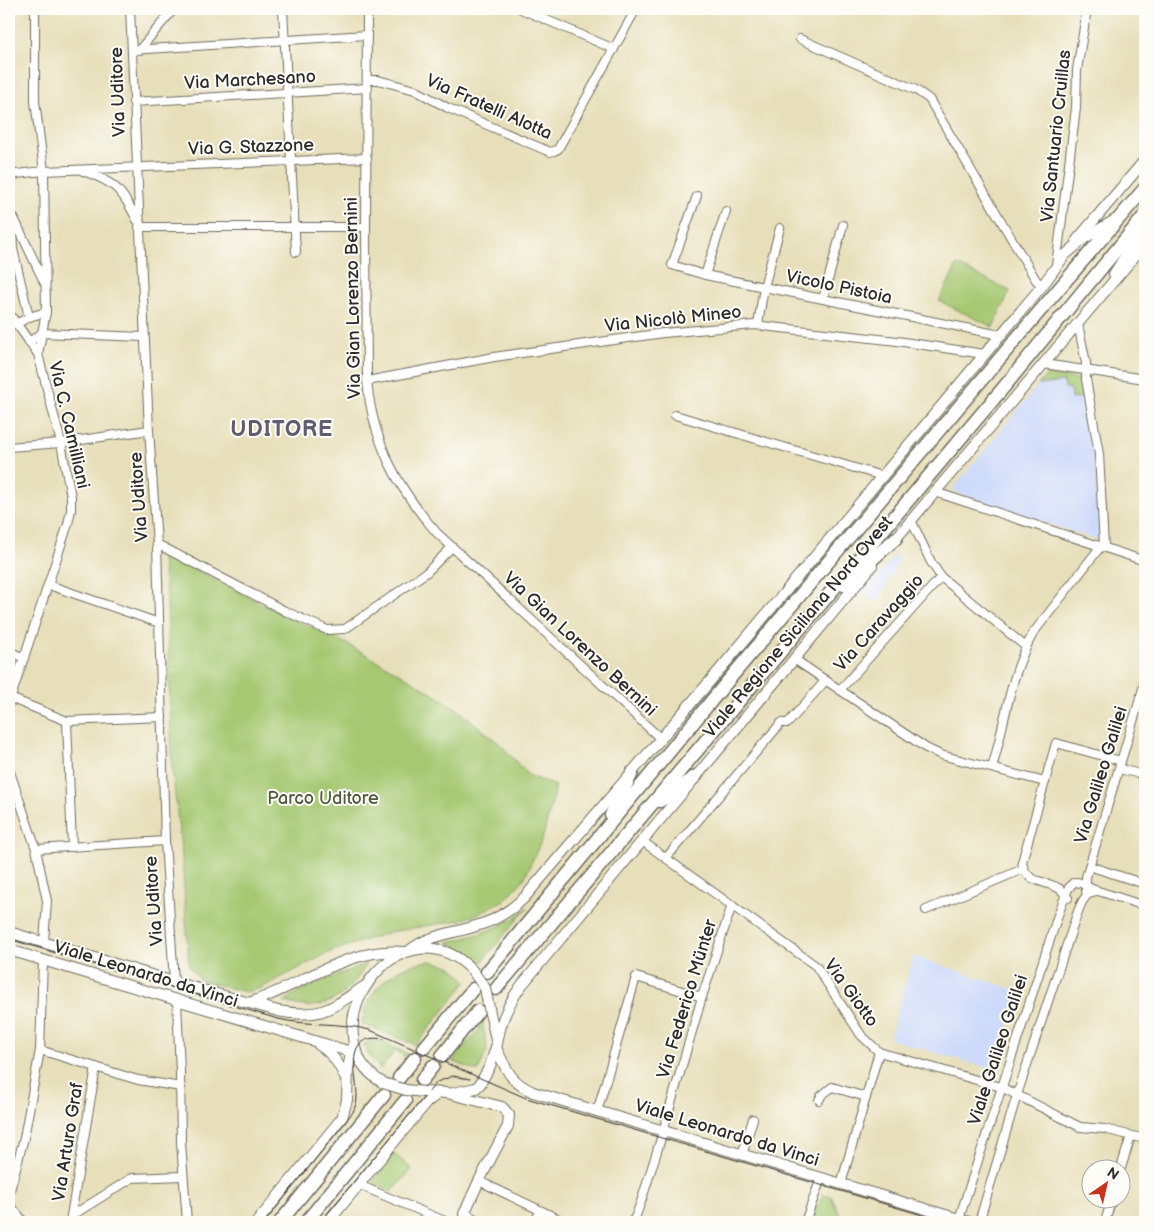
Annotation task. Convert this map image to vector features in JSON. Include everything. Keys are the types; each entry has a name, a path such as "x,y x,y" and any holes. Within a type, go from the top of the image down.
{"main road":[{"name":"Viale Regione Siciliana Nord Ovest","path":"487,972 1091,250 1145,188"},
{"name":"Viale Regione Siciliana Nord Ovest","path":"496,989 1009,381 1145,215"},
{"path":"799,628 896,538"},
{"path":"602,834 632,773"},
{"path":"647,810 696,776"},
{"path":"424,1048 473,989"},
{"path":"442,1056 484,1012"},
{"path":"399,1078 415,1058"},
{"path":"423,1086 433,1066"},
{"path":"280,1222 384,1089"},
{"path":"306,1222 405,1101"}],"street":[{"path":"35,9 36,101 44,171 46,285 46,312 38,354"},
{"name":"Via Uditore","path":"130,9 135,50 136,167 149,430 157,544 165,841 174,982"},
{"path":"135,50 174,9"},
{"path":"283,9 296,252"},
{"name":"Via Gian Lorenzo Bernini","path":"367,9 367,381 369,402 380,444 398,481 422,516 452,547 661,739"},
{"path":"521,9 614,49"},
{"name":"Via Fratelli Alotta","path":"368,84 378,80 415,90 448,108 550,152 554,152 558,149 636,9"},
{"name":"Via Santuario Cruillas","path":"1056,266 1076,108 1077,70 1086,9"},
{"path":"135,50 367,35"},
{"path":"800,39 916,90 929,99 1036,280 1042,286"},
{"name":"Via Marchesano","path":"134,102 287,92 368,84"},
{"name":"Via G. Stazzone","path":"9,178 17,174 44,171 367,158"},
{"path":"257,1222 342,1118 347,1100 348,1068 354,1054 353,1021 365,986 379,969 423,941 485,923 512,908 536,886 1042,286 1099,212 1145,160"},
{"path":"79,170 105,179 126,198 139,225 366,227"},
{"name":"Vicolo Pistoia","path":"697,196 672,265 705,275 1000,335"},
{"path":"10,208 46,285"},
{"path":"10,208 13,249 29,317"},
{"path":"705,275 726,211"},
{"path":"1065,255 1085,238 1124,214"},
{"path":"1092,308 1145,224"},
{"path":"823,299 843,225"},
{"path":"758,325 764,287 780,228"},
{"name":"Viale Regione Siciliana Nord Ovest","path":"496,1046 502,1019 513,997 794,659 1145,244"},
{"path":"16,324 29,317 46,312"},
{"path":"9,313 38,354"},
{"path":"992,768 1015,671 1026,646 1034,632 1103,547 1099,454 1086,379 1087,370 1078,324"},
{"name":"Via Nicolò Mineo","path":"367,381 494,357 614,340 758,325 870,337 984,354"},
{"path":"29,342 42,333 144,336"},
{"name":"Via C. Camilliani","path":"10,700 49,586 71,510 71,497 61,443 38,354"},
{"path":"1044,364 1145,379"},
{"path":"951,417 956,387"},
{"path":"675,415 882,476"},
{"path":"9,447 61,443 149,430"},
{"path":"935,492 1145,561"},
{"path":"911,520 930,562 941,577 1026,646"},
{"path":"157,544 285,611 327,630 345,629 428,572 452,547"},
{"name":"Via Caravaggio","path":"840,690 941,577"},
{"path":"49,586 159,623"},
{"path":"9,651 24,658"},
{"path":"794,659 926,748 941,755 1045,782"},
{"path":"666,858 781,723 788,722 825,680"},
{"name":"Via Galileo Galilei","path":"1082,886 1145,682"},
{"path":"10,700 67,721 162,717"},
{"path":"67,721 72,847"},
{"path":"1082,886 1078,904 1072,903 1067,895 1056,887 1032,878 1023,869 1023,858 1056,744 1145,775"},
{"path":"9,769 36,849 47,901 44,942"},
{"path":"36,849 165,841"},
{"name":"Via Giotto","path":"642,841 816,966 861,1035 879,1052 1001,1087 1080,1127 1104,1129 1145,1139"},
{"path":"1089,866 1145,884"},
{"path":"926,910 1023,869"},
{"path":"1056,887 1082,886 1145,906"},
{"path":"1082,886 1090,893 1097,891"},
{"name":"Viale Galileo Galilei","path":"962,1221 1001,1087 1067,895 1082,886"},
{"name":"Viale Galileo Galilei","path":"979,1222 1017,1095 1076,917 1082,886"},
{"name":"Via Federico Münter","path":"634,1221 732,905"},
{"name":"Viale Leonardo da Vinci","path":"9,932 278,1011 308,1015 328,1010 365,986"},
{"path":"248,1003 272,995 317,972 360,956 387,951 422,949 440,951 456,957 472,970 484,988 484,1012 496,1046 490,1066 478,1086 464,1092 444,1093 427,1102 328,1222"},
{"name":"Viale Leonardo da Vinci","path":"9,950 354,1054"},
{"path":"9,1194 24,1138 40,1050 43,960"},
{"path":"597,1112 636,977 702,998"},
{"path":"177,1000 181,1087 181,1143 187,1222"},
{"path":"312,1041 324,1048 332,1056 342,1071 348,1086"},
{"name":"Viale Leonardo da Vinci","path":"496,1046 509,1074 521,1086 533,1092 962,1221"},
{"path":"40,1050 138,1080 181,1087"},
{"path":"841,1184 879,1052"},
{"path":"354,1054 384,1089 406,1090 423,1086 502,1107 508,1112 510,1122 479,1181 463,1218 479,1222"},
{"name":"Via Arturo Graf","path":"71,1219 96,1067"},
{"path":"819,1100 832,1087 866,1097"},
{"path":"742,1155 752,1119"},
{"path":"1124,1158 1131,1136"},
{"path":"71,1219 132,1178 183,1176"},
{"path":"805,1222 821,1178"},
{"path":"479,1181 565,1222"},
{"path":"359,1185 447,1222"},
{"path":"9,1204 24,1222"},
{"path":"1105,1222 1109,1208"},
{"path":"534,1222 541,1211"}],"shaded area":[{"path":"1047,375 1080,379 1090,428 1097,484 1100,541 958,493 952,489"},
{"path":"895,555 900,558 878,602 862,594"},
{"path":"914,956 1019,991 994,1070 889,1039"}],"green space":[{"path":"957,265 1010,291 993,327 939,301"},
{"path":"1047,375 1080,379 1083,397 1071,399 1070,388 1065,388 1064,382 1038,385"},
{"name":"Parco Uditore","path":"161,551 285,616 336,638 401,674 456,708 501,745 528,775 556,786 543,837 524,879 506,899 480,913 461,920 390,932 332,951 261,988 246,992 200,980 189,966 182,857 172,768 167,599"},
{"path":"528,907 480,964 467,952 447,942 490,930 510,920"},
{"path":"431,961 450,966 467,981 416,1045 362,1024 364,1011 369,1000 385,980 407,967"},
{"path":"366,964 349,988 333,1000 314,1006 302,1006 284,1002 298,992"},
{"path":"482,1017 487,1050 478,1072 452,1061 479,1030"},
{"path":"377,1040 408,1054 405,1057 396,1050 380,1069 369,1055 364,1044"},
{"path":"394,1154 412,1169 392,1192 375,1185 373,1181"},
{"path":"823,1194 831,1196 842,1219 852,1222 812,1222"}],"tram line":[{"path":"9,939 278,1019 370,1030 526,1098 946,1222"},
{"path":"265,1222 353,1112 357,1099 354,1066 357,1048 362,1042 371,1038 384,1039"},
{"path":"320,1222 437,1082 453,1076 470,1079"}],"district":[{"name":"UDITORE","path":"282,429"}]}
